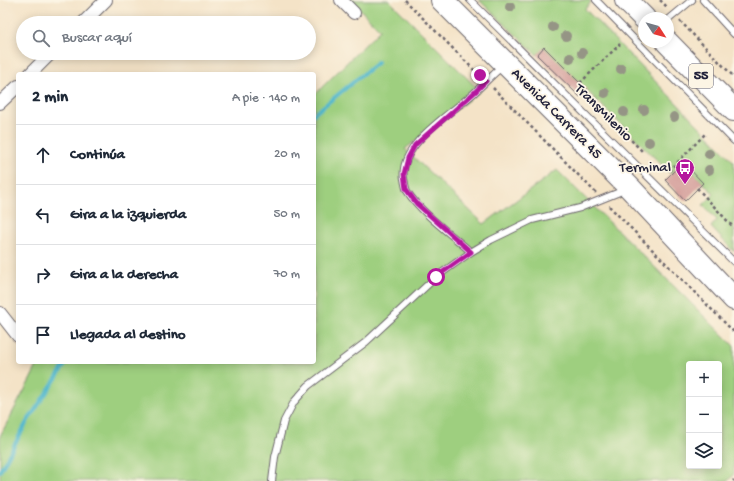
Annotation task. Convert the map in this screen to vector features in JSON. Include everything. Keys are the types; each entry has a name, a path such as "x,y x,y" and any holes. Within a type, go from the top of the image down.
{"highway":[{"name":"Avenida Carrera 45","path":"442,0 630,188 734,299"},
{"path":"626,0 638,12"},
{"name":"55","path":"673,48 734,110"}],"street":[{"path":"87,16 106,0"},
{"path":"341,0 354,13"},
{"path":"32,72 44,60"},
{"path":"0,103 16,88"},
{"path":"0,313 16,333"}],"lane":[{"name":"TransMilenio","path":"470,0 734,262"},
{"path":"596,0 734,140"},
{"path":"674,15 692,0"},
{"path":"703,0 734,34"},
{"path":"471,252 417,204 406,189 404,174 408,158 415,145 475,92 505,63"},
{"path":"272,481 275,457 284,421 294,402 308,386 366,342 436,277 471,252 491,240 532,220 580,208 630,188"}],"path":[{"path":"405,0 734,332"},
{"path":"660,0 671,12"},
{"path":"674,15 734,77"},
{"path":"580,83 620,44"},
{"path":"610,120 643,152"},
{"path":"669,171 706,134"},
{"path":"674,165 677,168"},
{"path":"697,188 734,228"}],"green space":[{"path":"351,0 389,0 480,91 405,149 484,224 557,170 734,346 734,474 728,481 0,481 0,436 38,364 316,364 316,93 380,30"},
{"path":"479,0 589,0 591,2 585,9 734,162 734,252 711,227 717,220 703,205 714,194 683,162 671,174 544,48 537,55"}],"building":[{"name":"Terminal","path":"544,47 587,90 580,97 537,55"},
{"path":"683,162 703,183 685,201 665,180"}],"waterway":[{"path":"316,112 378,62"},
{"path":"0,471 27,422 66,364"}],"place":[{"name":"Terminal","path":"685,185"}],"route":[{"path":"436,277 471,252 417,204 406,189 404,174 408,158 415,145 486,81 480,75"}]}
